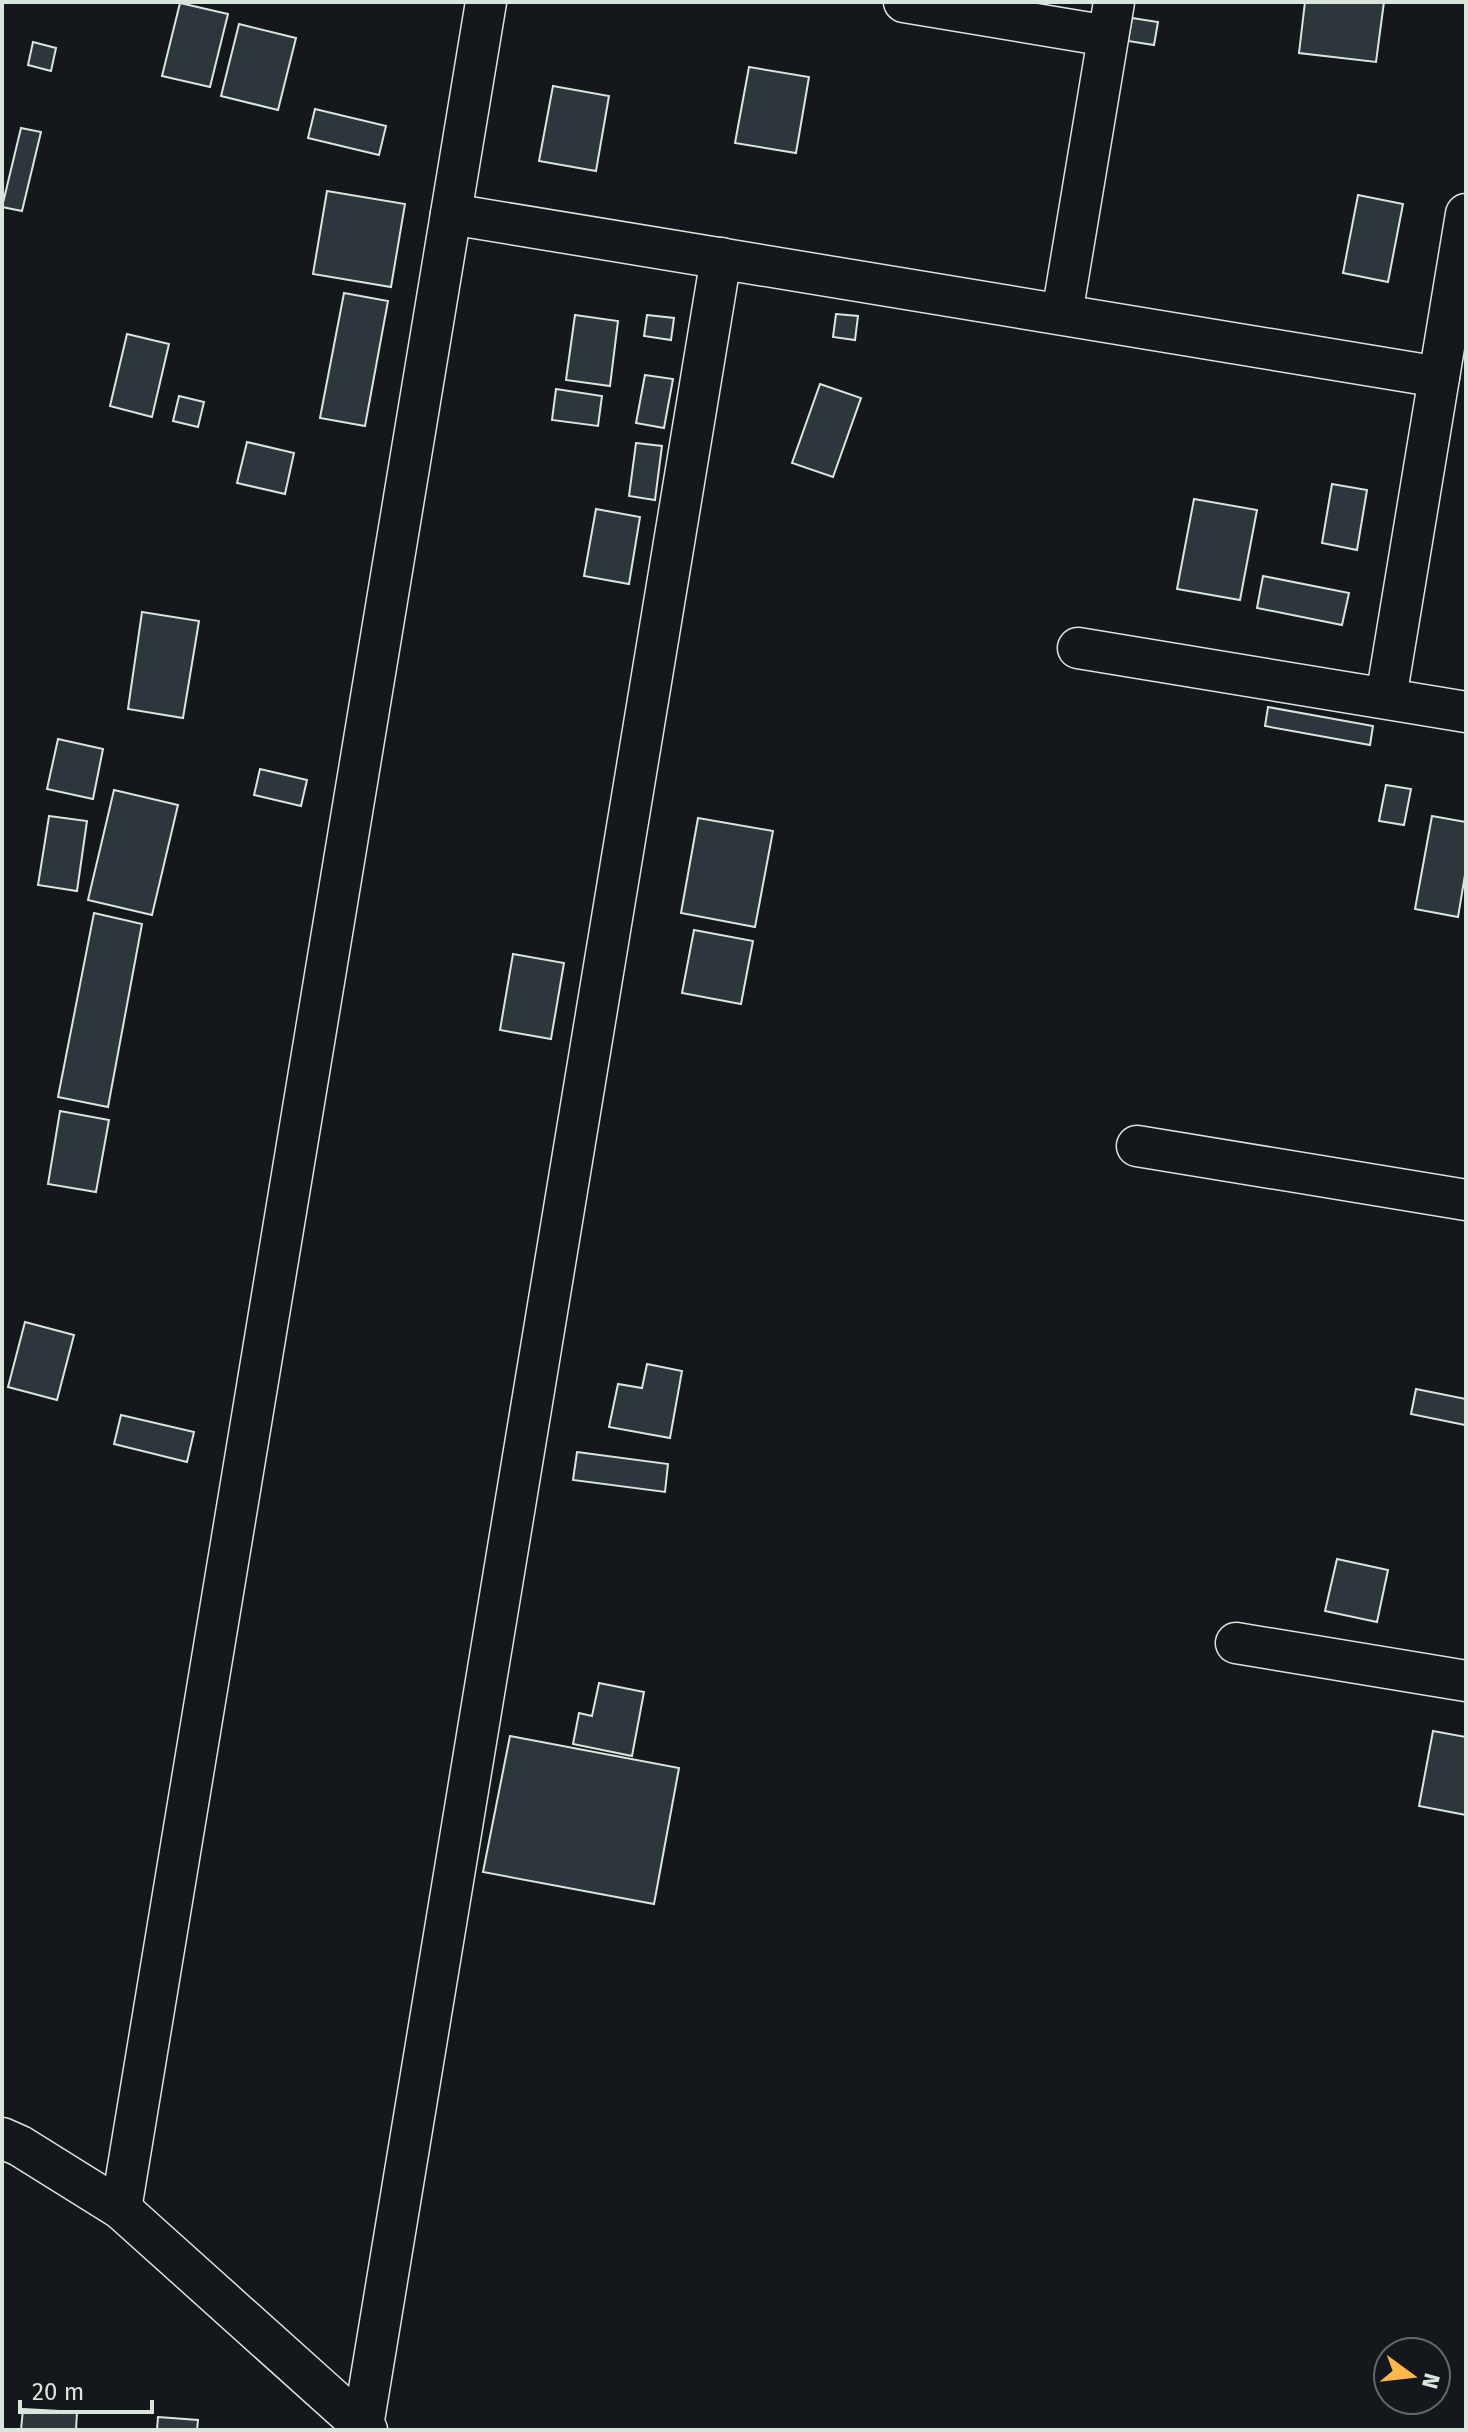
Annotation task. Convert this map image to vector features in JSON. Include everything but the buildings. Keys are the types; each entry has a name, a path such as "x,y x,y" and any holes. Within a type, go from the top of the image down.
{"street":[{"path":"121,2209 486,2"},
{"path":"904,2 1111,19 1062,314"},
{"path":"451,214 1439,377"},
{"path":"1386,698 1466,214"},
{"path":"365,2428 721,258"},
{"path":"1078,648 1466,712"},
{"path":"1137,1146 1466,1200"},
{"path":"1236,1643 1466,1681"},
{"path":"2,2138 121,2209 365,2428"}]}
